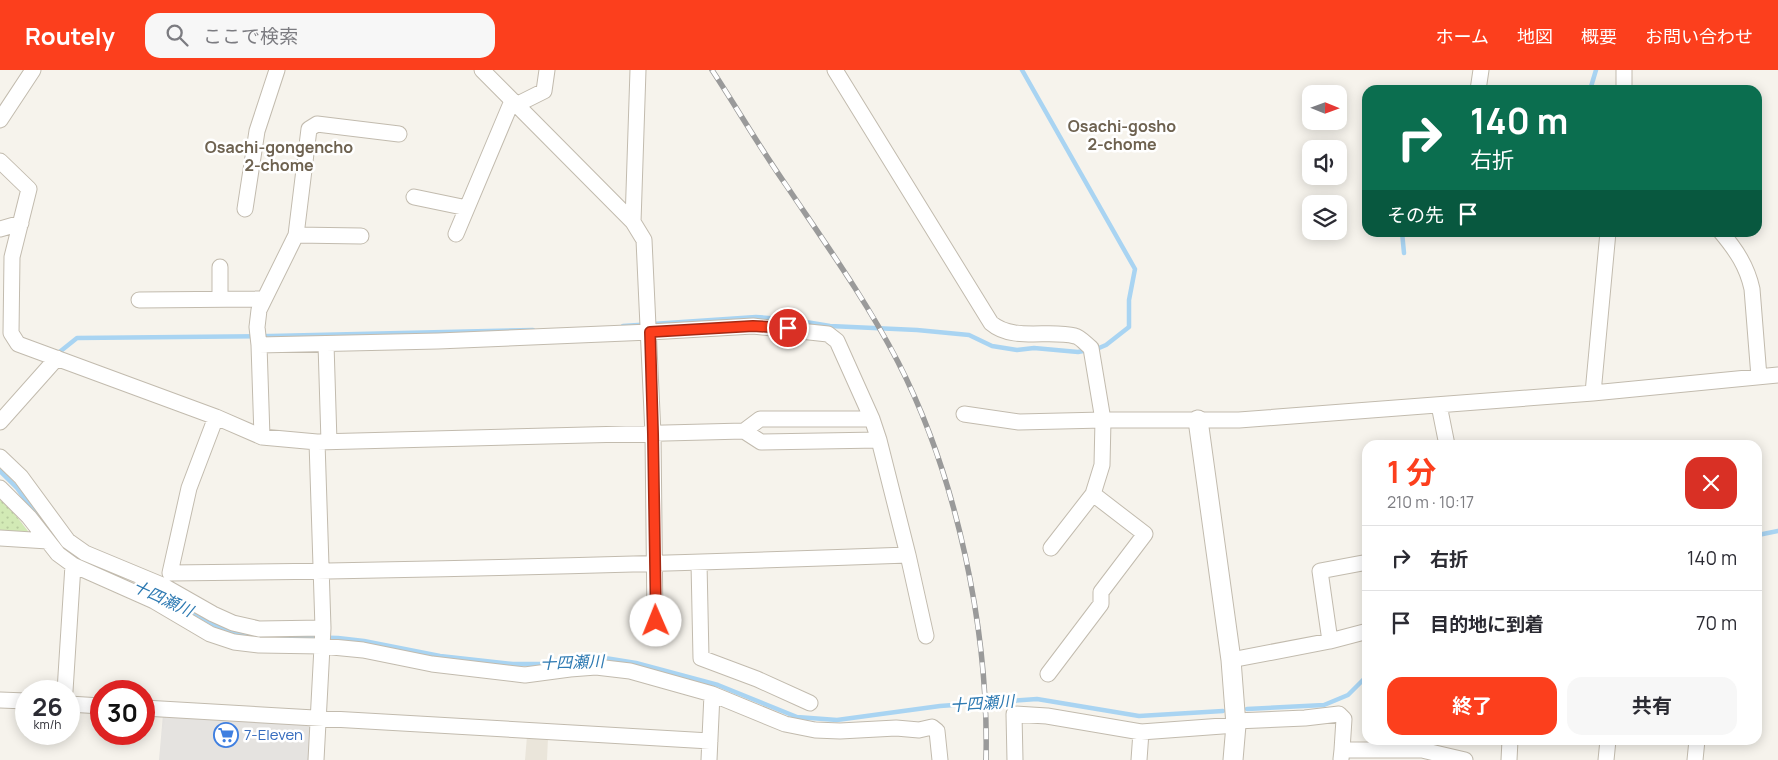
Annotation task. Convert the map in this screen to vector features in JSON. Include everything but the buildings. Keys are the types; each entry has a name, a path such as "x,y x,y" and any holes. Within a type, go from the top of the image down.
{"street":[{"path":"245,209 257,132 276,70"},
{"path":"482,70 633,222 644,240 650,332 656,621"},
{"path":"456,234 514,103 544,91 547,70"},
{"path":"633,222 638,70"},
{"path":"835,70 991,323 998,328 1012,332 1076,336 1091,348 1103,420 1102,465 1093,494 1051,548"},
{"path":"1479,85 1481,70"},
{"path":"1624,70 1624,85"},
{"path":"0,120 26,73"},
{"path":"262,437 257,328 259,310 296,235 309,129 317,124 399,134"},
{"path":"0,161 29,189 12,257 5,308 11,333 18,344 216,417 262,437 323,442 744,431 761,442 879,440"},
{"path":"414,197 467,208"},
{"path":"0,229 21,223"},
{"path":"296,235 361,236"},
{"path":"1593,393 1608,237"},
{"path":"1725,237 1738,252 1749,275 1752,289 1759,378"},
{"path":"220,267 220,299"},
{"path":"139,300 264,299"},
{"path":"259,345 650,332 753,326 828,334 837,340 872,419 879,440 926,636"},
{"path":"316,760 323,628 321,572 326,344"},
{"path":"0,422 57,358"},
{"path":"964,414 1018,422 1249,420 1593,393 1778,375"},
{"path":"1439,404 1446,440"},
{"path":"216,417 189,488 170,573 321,572 698,563 908,555"},
{"path":"744,431 760,419 872,419"},
{"path":"1198,420 1231,660 1235,723 1234,760"},
{"path":"0,457 10,485 29,517 58,554 73,565 154,601 210,634 234,642 259,646 322,646 363,650 432,664 526,675 596,667 630,671 712,694 784,724 815,730 840,731 896,728 919,730 932,727 937,731 940,760"},
{"path":"10,485 68,541 85,553 162,585 213,614 233,623 259,629 323,628"},
{"path":"1048,674 1101,604 1101,592 1145,534 1093,494"},
{"path":"0,538 48,541"},
{"path":"698,563 701,658 757,679 810,703"},
{"path":"1330,641 1320,571 1362,563"},
{"path":"67,680 73,565"},
{"path":"1231,660 1330,641 1362,633"},
{"path":"709,760 712,694"},
{"path":"0,700 15,701"},
{"path":"155,709 710,740"},
{"path":"1015,760 1014,714 1046,716 1142,732 1339,714 1344,719 1341,755 1422,745 1466,760"},
{"path":"1138,760 1142,732"},
{"path":"1509,760 1510,745"},
{"path":"1606,760 1608,745"},
{"path":"1695,760 1696,745"}],"shaded area":[{"path":"163,714 313,723 310,760 159,760"},
{"path":"527,736 548,738 547,760 525,760"}],"green space":[{"path":"0,495 38,544 0,540"}],"waterway":[{"path":"623,326 756,317 794,320 830,326 917,330 969,335 992,346 1017,350 1034,348 1078,352 1106,345 1129,327 1129,300 1135,269 1022,70"},
{"path":"1592,85 1596,70"},
{"path":"1402,237 1404,253"},
{"path":"57,354 77,338 533,330"},
{"name":"十四瀬川","path":"0,471 17,488 37,516"},
{"name":"十四瀬川","path":"1762,534 1778,531"},
{"name":"十四瀬川","path":"58,544 71,555"},
{"name":"十四瀬川","path":"137,585 183,606 215,625 233,633 258,636 338,638 364,641 440,656 513,664 540,664 565,659 605,658 636,663 718,685 797,717 837,720 940,706 1037,699 1139,716 1223,711"},
{"name":"十四瀬川","path":"1247,709 1324,705 1348,695 1362,681"}],"railway":[{"path":"712,70 767,157 845,272 886,339 919,407 953,504 975,608 986,711 986,760"}],"place":[{"name":"7-Eleven","path":"226,735"}],"district":[{"name":"Osachi-gosho 2-chome","path":"1122,135"},
{"name":"Osachi-gongencho 2-chome","path":"279,156"}],"route":[{"path":"656,621 650,332 753,326 788,328"}]}
